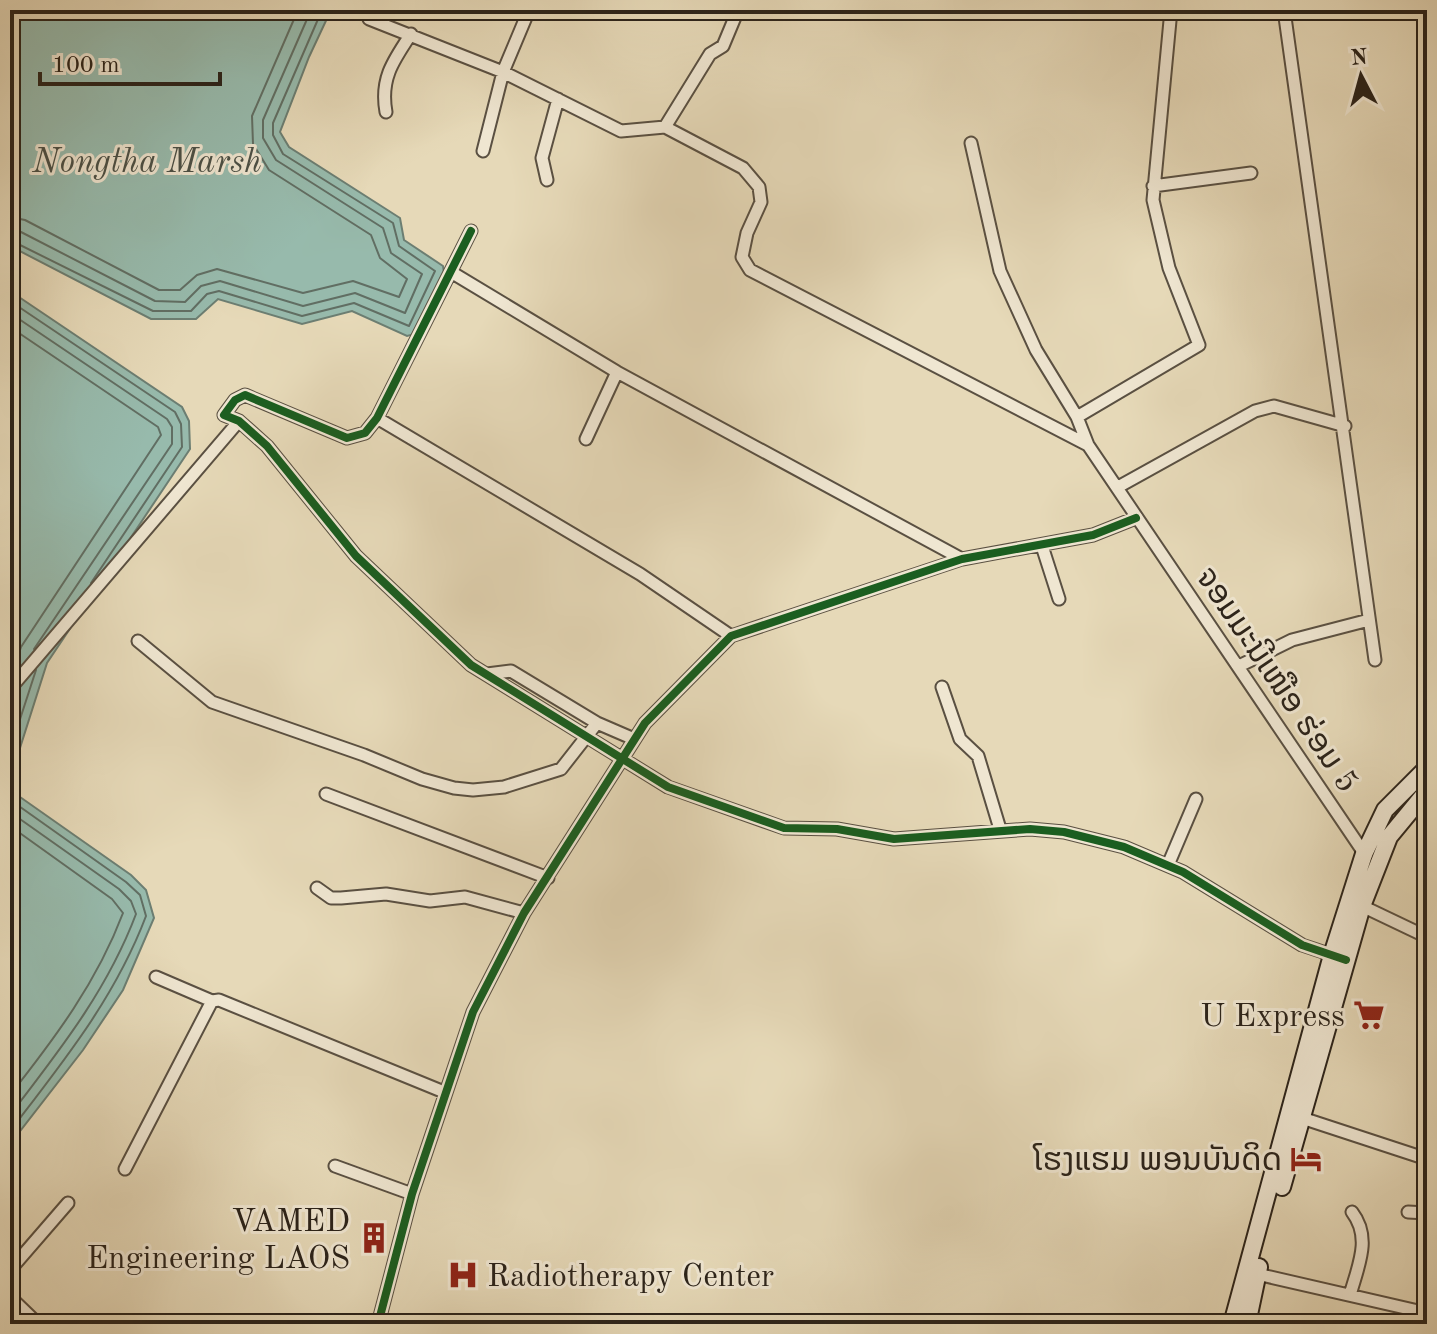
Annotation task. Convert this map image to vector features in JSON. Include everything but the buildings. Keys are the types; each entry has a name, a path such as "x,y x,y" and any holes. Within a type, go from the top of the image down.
{"main road":[{"path":"1247,1324 1257,1274 1302,1118 1364,854 1385,810 1427,768"},
{"path":"1232,1324 1339,958 1389,837 1427,791"}],"street":[{"path":"483,151 503,72 529,10"},
{"path":"665,127 710,54 723,46 738,10"},
{"path":"1077,417 1199,345 1169,268 1153,200 1171,10"},
{"path":"1284,10 1345,426 1375,660"},
{"path":"369,19 503,72 621,131 665,127 743,168 759,187 761,202 747,233 742,257 750,270 1088,445"},
{"path":"386,112 384,82 387,70 411,34"},
{"path":"547,180 542,158 558,99"},
{"path":"971,143 1000,271 1036,350 1077,417 1088,445"},
{"path":"1153,186 1251,173"},
{"path":"471,231 377,418 357,438 347,438 245,395 235,400 224,415 239,421 267,446 356,556 471,665 668,787 767,825 837,829 894,839 950,837 1000,829 1064,832 1124,847 1168,865 1302,945 1339,958"},
{"path":"451,272 617,372 962,559"},
{"path":"586,439 617,372"},
{"path":"1118,487 1255,411 1274,406 1345,426"},
{"path":"377,418 640,574 731,636"},
{"path":"10,689 239,421"},
{"name":"ຈອມມະນີເໜືອ ຮ່ອມ 5","path":"1088,445 1376,868"},
{"path":"378,1324 412,1194 473,1012 524,913 634,739 731,636 962,559 1093,535 1136,518"},
{"path":"1042,546 1059,599"},
{"path":"1239,666 1292,640 1369,620"},
{"path":"138,641 212,702 454,788 504,787 561,769 597,723"},
{"path":"487,674 511,671 597,723 634,739"},
{"path":"942,687 960,739 978,756 1000,829"},
{"path":"326,794 548,878"},
{"path":"1168,865 1196,799"},
{"path":"317,888 331,898 386,894 442,901 465,897 524,913"},
{"path":"1362,906 1427,937"},
{"path":"156,977 444,1092"},
{"path":"125,1169 212,1001"},
{"path":"1302,1118 1427,1159"},
{"path":"335,1166 412,1194"},
{"path":"10,1270 68,1203"},
{"path":"1350,1295 1364,1240 1362,1224 1352,1212"},
{"path":"1408,1212 1427,1213"},
{"path":"1257,1274 1427,1313"},
{"path":"10,1297 38,1324"}],"water":[{"name":"Nongtha Marsh","path":"10,10 331,10 280,132 289,147 400,218 404,240 443,266 444,273 415,334 407,336 352,311 302,324 218,299 196,319 151,319 10,246"},
{"path":"10,291 182,407 189,421 190,449 47,663 13,770 20,797 131,875 146,890 154,918 123,990 83,1050 10,1144"}],"cycle path":[{"path":"471,231 377,418 365,433 347,438 245,395 235,400 224,415 239,421 267,446 356,556 471,665 668,787 784,828 837,829 894,839 1030,829 1064,832 1124,847 1183,872 1302,945 1346,960"},
{"path":"378,1324 412,1194 473,1012 524,913 645,723 731,636 962,559 1093,535 1136,518"}],"place":[{"name":"U Express","path":"1369,1015"},
{"name":"ໂຮງແຮມ ພອນບັນດິດ","path":"1306,1159"},
{"name":"VAMED Engineering LAOS","path":"374,1238"},
{"name":"Radiotherapy Center","path":"463,1275"}]}
